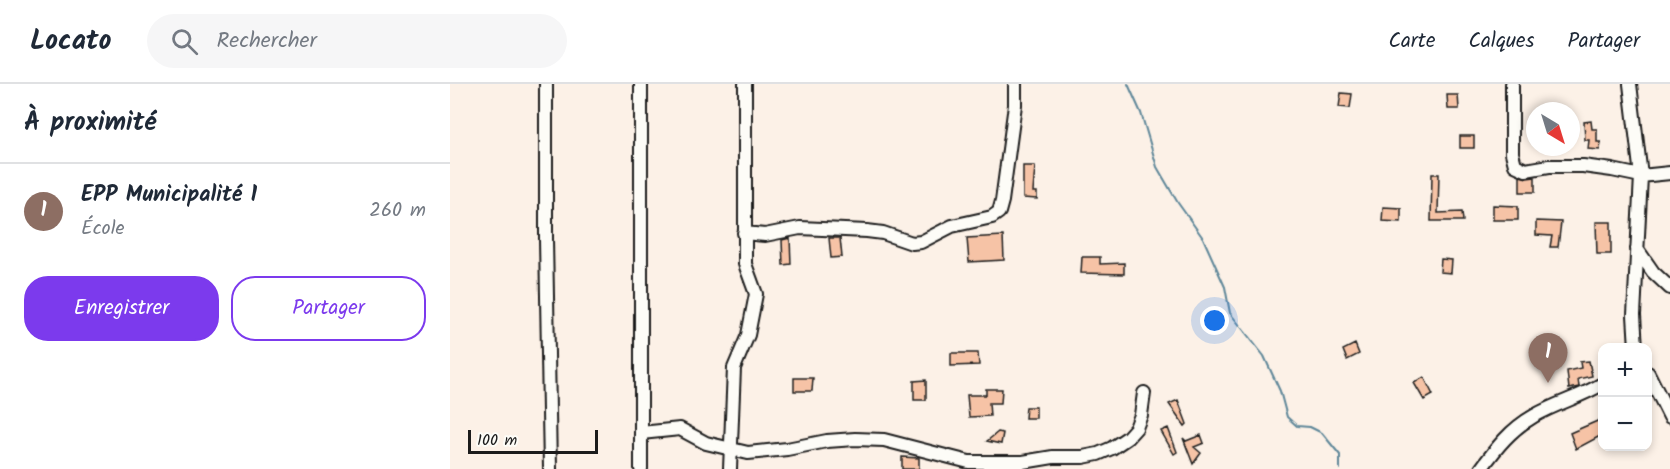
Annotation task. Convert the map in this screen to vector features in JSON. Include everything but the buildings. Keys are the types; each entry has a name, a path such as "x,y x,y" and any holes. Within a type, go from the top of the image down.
{"street":[{"path":"546,84 550,469"},
{"path":"641,84 641,469"},
{"path":"730,469 734,368 748,335 756,294 745,264 745,84"},
{"path":"744,233 765,235 800,228 867,231 883,233 912,243 929,239 952,226 992,217 999,212 1002,201 1015,84"},
{"path":"1512,84 1512,153 1515,165 1526,170 1549,166 1583,166 1641,176 1670,173"},
{"path":"1630,84 1641,176 1636,343"},
{"path":"1637,249 1653,272 1670,288"},
{"path":"1652,382 1670,417"},
{"path":"1481,469 1495,450 1535,415 1598,386"},
{"path":"641,433 680,429 706,443 748,453 855,438 884,440 969,462 1023,462 1053,457 1083,457 1105,451 1127,438 1136,428 1141,415 1144,393"}],"waterway":[{"path":"1128,84 1141,113 1157,167 1178,203 1203,238 1225,287 1230,313 1264,356 1280,391 1287,417 1297,426 1310,427 1322,433 1340,455 1340,469"}],"place":[{"name":"EPP Municipalité 1","path":"1548,383"}]}
